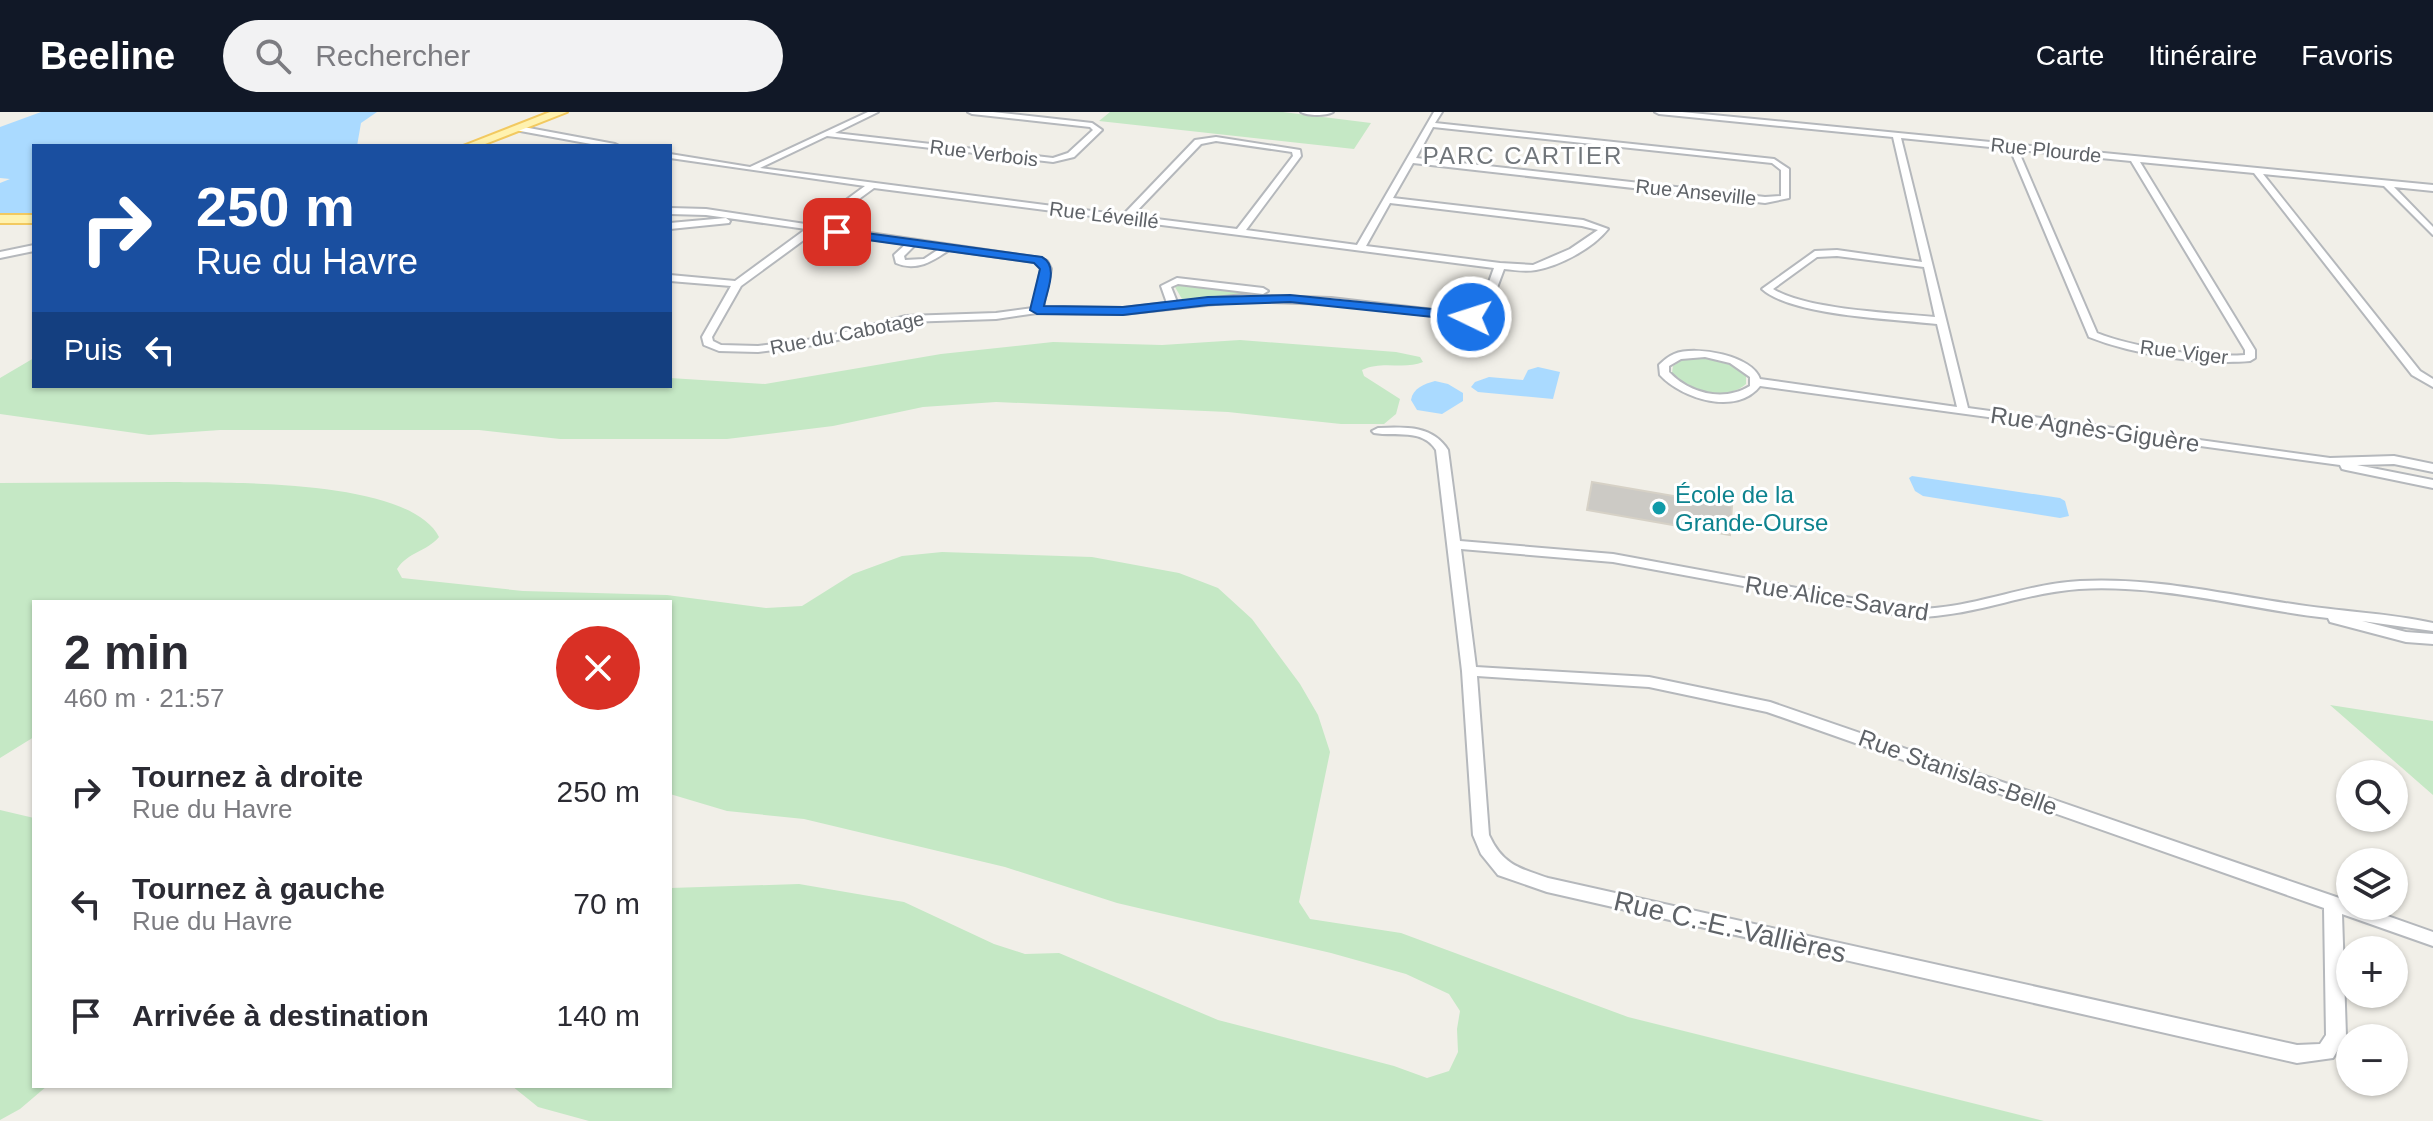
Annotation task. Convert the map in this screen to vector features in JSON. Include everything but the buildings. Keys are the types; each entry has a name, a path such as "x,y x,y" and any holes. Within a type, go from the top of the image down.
{"main road":[{"path":"474,144 561,112"},
{"path":"6,219 32,219"}],"street":[{"path":"749,169 874,112"},
{"name":"Rue Verbois","path":"826,134 1053,160 1071,155 1098,130 1092,125 972,112"},
{"path":"1305,112 1329,112"},
{"path":"1360,248 1438,112"},
{"name":"Rue Plourde","path":"1659,112 2433,188"},
{"name":"Rue Anseville","path":"1411,160 1765,200 1785,198 1785,169 1774,161 1431,125"},
{"path":"518,128 604,144"},
{"path":"1896,135 1963,410"},
{"path":"1125,218 1198,142 1216,139 1296,150 1297,156 1239,233"},
{"name":"Rue Viger","path":"2013,147 2093,335 2129,346 2250,358 2250,350 2134,159"},
{"name":"Rue Léveillé","path":"672,156 749,169 1500,266 1539,267 1596,237 1604,229 1583,223 1389,200"},
{"path":"2256,170 2416,373 2433,384"},
{"path":"2386,183 2433,232"},
{"name":"Rue du Cabotage","path":"872,185 737,284 724,302 707,337 708,343 719,348 791,347 906,319 996,316 1037,310 1123,311 1243,298 1311,299"},
{"path":"672,211 690,210 1044,263 1046,269 1037,310"},
{"path":"672,226 746,220"},
{"path":"912,243 899,255 901,263 926,262 947,247"},
{"path":"0,255 32,248"},
{"path":"1927,265 1837,253 1815,254 1767,289 1776,297 1804,304 1940,321"},
{"name":"Rue du Cabotage","path":"1173,305 1166,286 1185,280 1311,299 1471,317 1484,309 1500,266"},
{"path":"672,278 737,284"},
{"name":"Rue Agnès-Giguère","path":"1711,354 1743,365 1753,373 1756,382 1752,389 1742,395 1707,396 1675,385 1665,376 1663,368 1678,356 1711,354"},
{"name":"Rue Agnès-Giguère","path":"1756,382 2330,462 2394,460 2433,468"},
{"name":"Rue C.-E.-Vallières","path":"1378,431 1423,434 1441,446 1469,671 1481,835 1487,849 1504,870 1547,885 2297,1054 2315,1055 2326,1052 2336,1036 2333,903"},
{"path":"2330,462 2433,484"},
{"name":"Rue Alice-Savard","path":"1452,544 1613,558 1911,613 1951,613 2042,590 2098,584 2146,587 2315,613 2375,615 2433,627"},
{"name":"Rue Alice-Savard","path":"2315,613 2372,630 2433,639"},
{"name":"Rue Stanislas-Belle","path":"1469,671 1649,682 1770,707 2433,939"}],"green space":[{"name":"PARC CARTIER","path":"1110,112 1283,112 1371,123 1354,149 1099,121"},
{"path":"1183,284 1252,294 1182,299 1175,287"},
{"path":"1240,340 1396,352 1420,357 1423,362 1362,370 1364,376 1400,399 1396,414 1384,424 1341,424 1228,412 996,402 923,407 833,426 727,439 560,439 479,430 220,430 149,435 0,414 0,378 32,359 32,388 672,388 672,378 765,384 941,354 1053,342 1162,345"},
{"path":"1695,358 1729,364 1746,376 1746,384 1729,392 1718,393 1687,386 1672,373 1673,366 1682,360"},
{"path":"0,483 235,483 357,494 393,504 422,518 439,537 401,563 397,569 402,578 523,591 667,595 766,608 802,606 853,574 902,556 942,552 1092,557 1179,573 1218,588 1252,619 1300,684 1318,715 1330,752 1299,902 1310,919 1401,933 1628,1017 2044,1121 589,1121 538,1107 514,1088 672,1088 672,888 799,884 904,902 994,944 1025,954 1059,953 1218,1020 1394,1066 1427,1078 1449,1071 1458,1052 1460,1011 1449,994 1406,974 1331,953 1117,903 1005,867 804,819 727,811 672,795 672,600 32,600 32,738 0,758"},
{"path":"2330,705 2433,721 2433,795 2408,773 2408,760 2393,760"},
{"path":"0,810 32,818 32,1088 45,1088 20,1109 0,1120"}],"water":[{"path":"41,112 377,112 361,123 357,144 32,144 32,213 0,216 0,183 10,179 0,178 0,127"},
{"path":"1538,367 1560,372 1553,399 1478,392 1471,387 1475,382 1489,377 1523,380 1528,370"},
{"path":"1435,381 1463,393 1463,401 1442,414 1417,410 1411,400 1414,392"},
{"path":"1909,478 2060,498 2065,501 2069,516 2060,518 1923,496 1915,491"}],"place":[{"name":"École de la Grande-Ourse","path":"1659,508"}],"district":[{"name":"PARC CARTIER","path":"1523,155"}],"route":[{"path":"837,232 1037,260 1044,263 1046,269 1037,310 1123,311 1243,298 1290,298 1471,317"}]}
